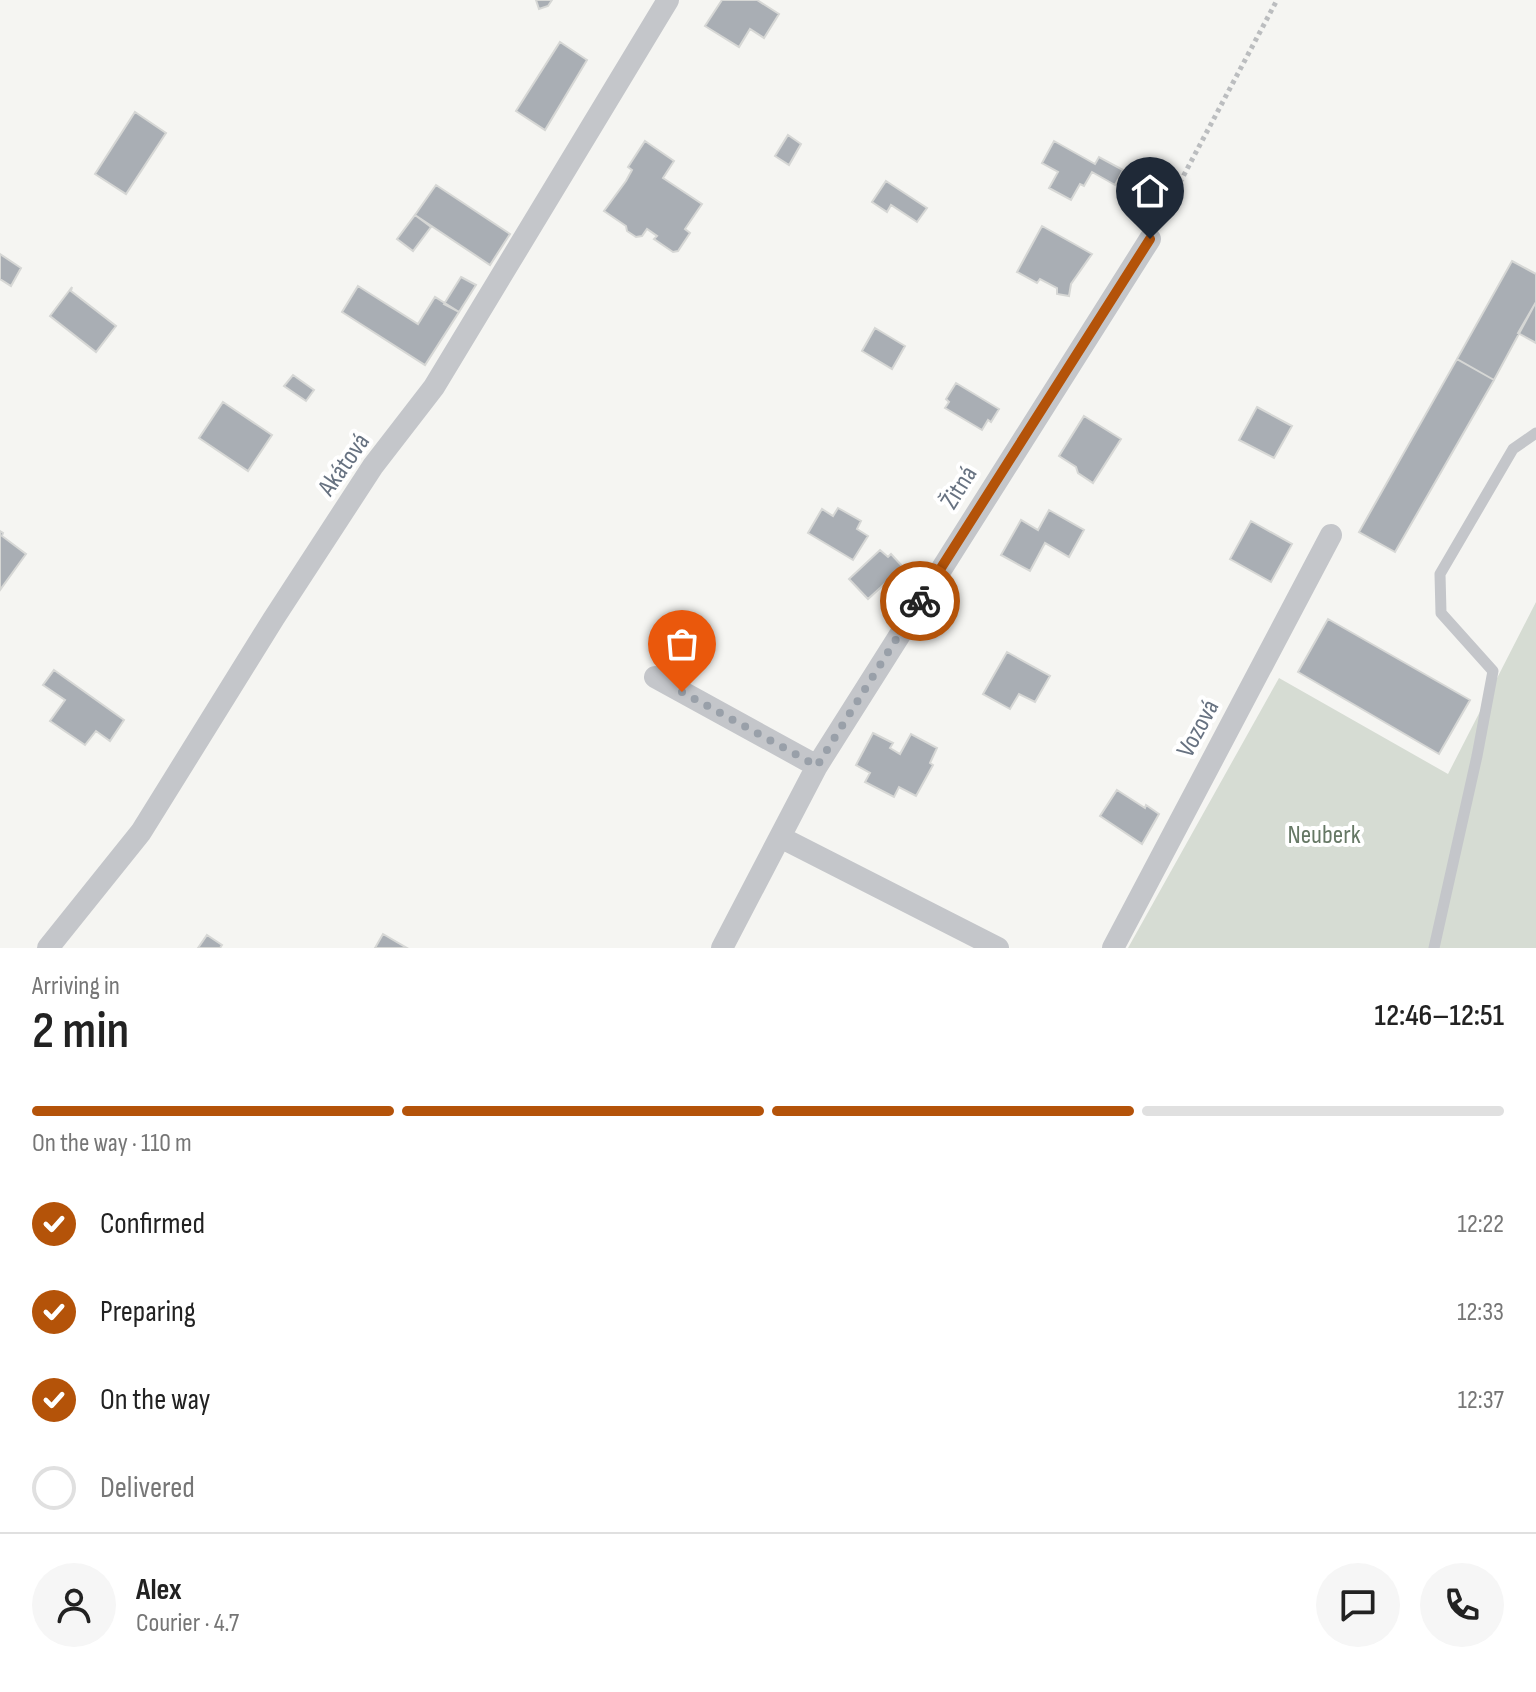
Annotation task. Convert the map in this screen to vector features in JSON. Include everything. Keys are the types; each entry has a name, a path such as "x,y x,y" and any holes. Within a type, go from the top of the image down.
{"street":[{"name":"Akátová","path":"48,948 141,832 373,466 434,387 668,0"},
{"name":"Žitná","path":"722,948 817,766 1150,239"},
{"name":"Vozová","path":"1113,948 1331,535"},
{"path":"655,677 817,766"},
{"path":"780,837 998,948"}],"lane":[{"path":"1434,948 1493,671 1441,613 1440,574 1513,449 1536,433"}],"path":[{"path":"1150,239 1277,0"}],"green space":[{"name":"Neuberk","path":"1536,602 1536,948 1128,948 1279,678 1448,774"}],"building":[{"path":"536,0 552,0 548,6 539,9"},
{"path":"722,0 757,0 779,14 764,38 750,29 739,47 705,26"},
{"path":"560,42 587,60 545,130 516,111"},
{"path":"135,112 166,133 126,194 95,174"},
{"path":"788,135 801,144 789,165 775,156"},
{"path":"645,141 674,161 663,178 702,204 685,229 690,233 678,251 673,252 654,239 657,236 647,229 642,236 636,237 604,211 626,181 632,170 628,167"},
{"path":"1054,141 1095,164 1099,157 1123,170 1115,185 1092,172 1071,200 1049,188 1058,172 1042,163"},
{"path":"886,181 927,208 917,222 891,205 887,212 872,202"},
{"path":"436,185 510,234 490,265 415,215"},
{"path":"415,215 431,227 413,251 397,239"},
{"path":"1042,226 1092,254 1071,284 1069,296 1057,294 1057,288 1040,279 1037,283 1017,272"},
{"path":"0,254 21,268 11,286 0,279"},
{"path":"1512,261 1536,274 1536,302 1494,380 1457,359"},
{"path":"461,277 476,285 459,312 444,304"},
{"path":"358,286 418,324 435,297 459,312 425,365 342,312"},
{"path":"72,287 71,291 116,326 96,352 50,316"},
{"path":"1536,302 1536,343 1518,333"},
{"path":"875,328 905,346 892,369 862,351"},
{"path":"1457,359 1494,380 1395,552 1359,532"},
{"path":"293,375 314,390 306,401 284,386"},
{"path":"956,383 999,409 982,430 945,408 949,402 946,399"},
{"path":"223,402 272,435 248,471 199,438"},
{"path":"1257,407 1292,426 1274,458 1239,440"},
{"path":"1084,416 1121,439 1093,483 1059,456"},
{"path":"838,508 861,521 857,529 868,536 853,560 808,533 822,509 833,516"},
{"path":"1049,510 1084,530 1069,557 1045,543 1030,571 1001,555 1021,520 1038,530"},
{"path":"1251,521 1292,544 1271,582 1230,559"},
{"path":"0,531 2,536 26,554 0,590"},
{"path":"880,550 888,557 891,554 903,567 868,599 849,579"},
{"path":"1328,619 1470,700 1439,754 1298,672"},
{"path":"1007,652 1050,676 1035,702 1019,694 1010,709 983,694"},
{"path":"54,670 124,720 110,741 96,731 85,745 50,721 65,700 43,685"},
{"path":"873,733 893,743 890,748 900,754 911,734 937,748 930,763 933,765 916,796 899,787 894,797 865,782 870,773 856,765"},
{"path":"1117,790 1159,814 1142,844 1100,816"},
{"path":"383,934 407,948 375,948"},
{"path":"207,935 222,945 220,948 198,948"}],"way so far":[{"path":"682,692 817,766 920,601"}],"route":[{"path":"920,601 1150,239"}]}
